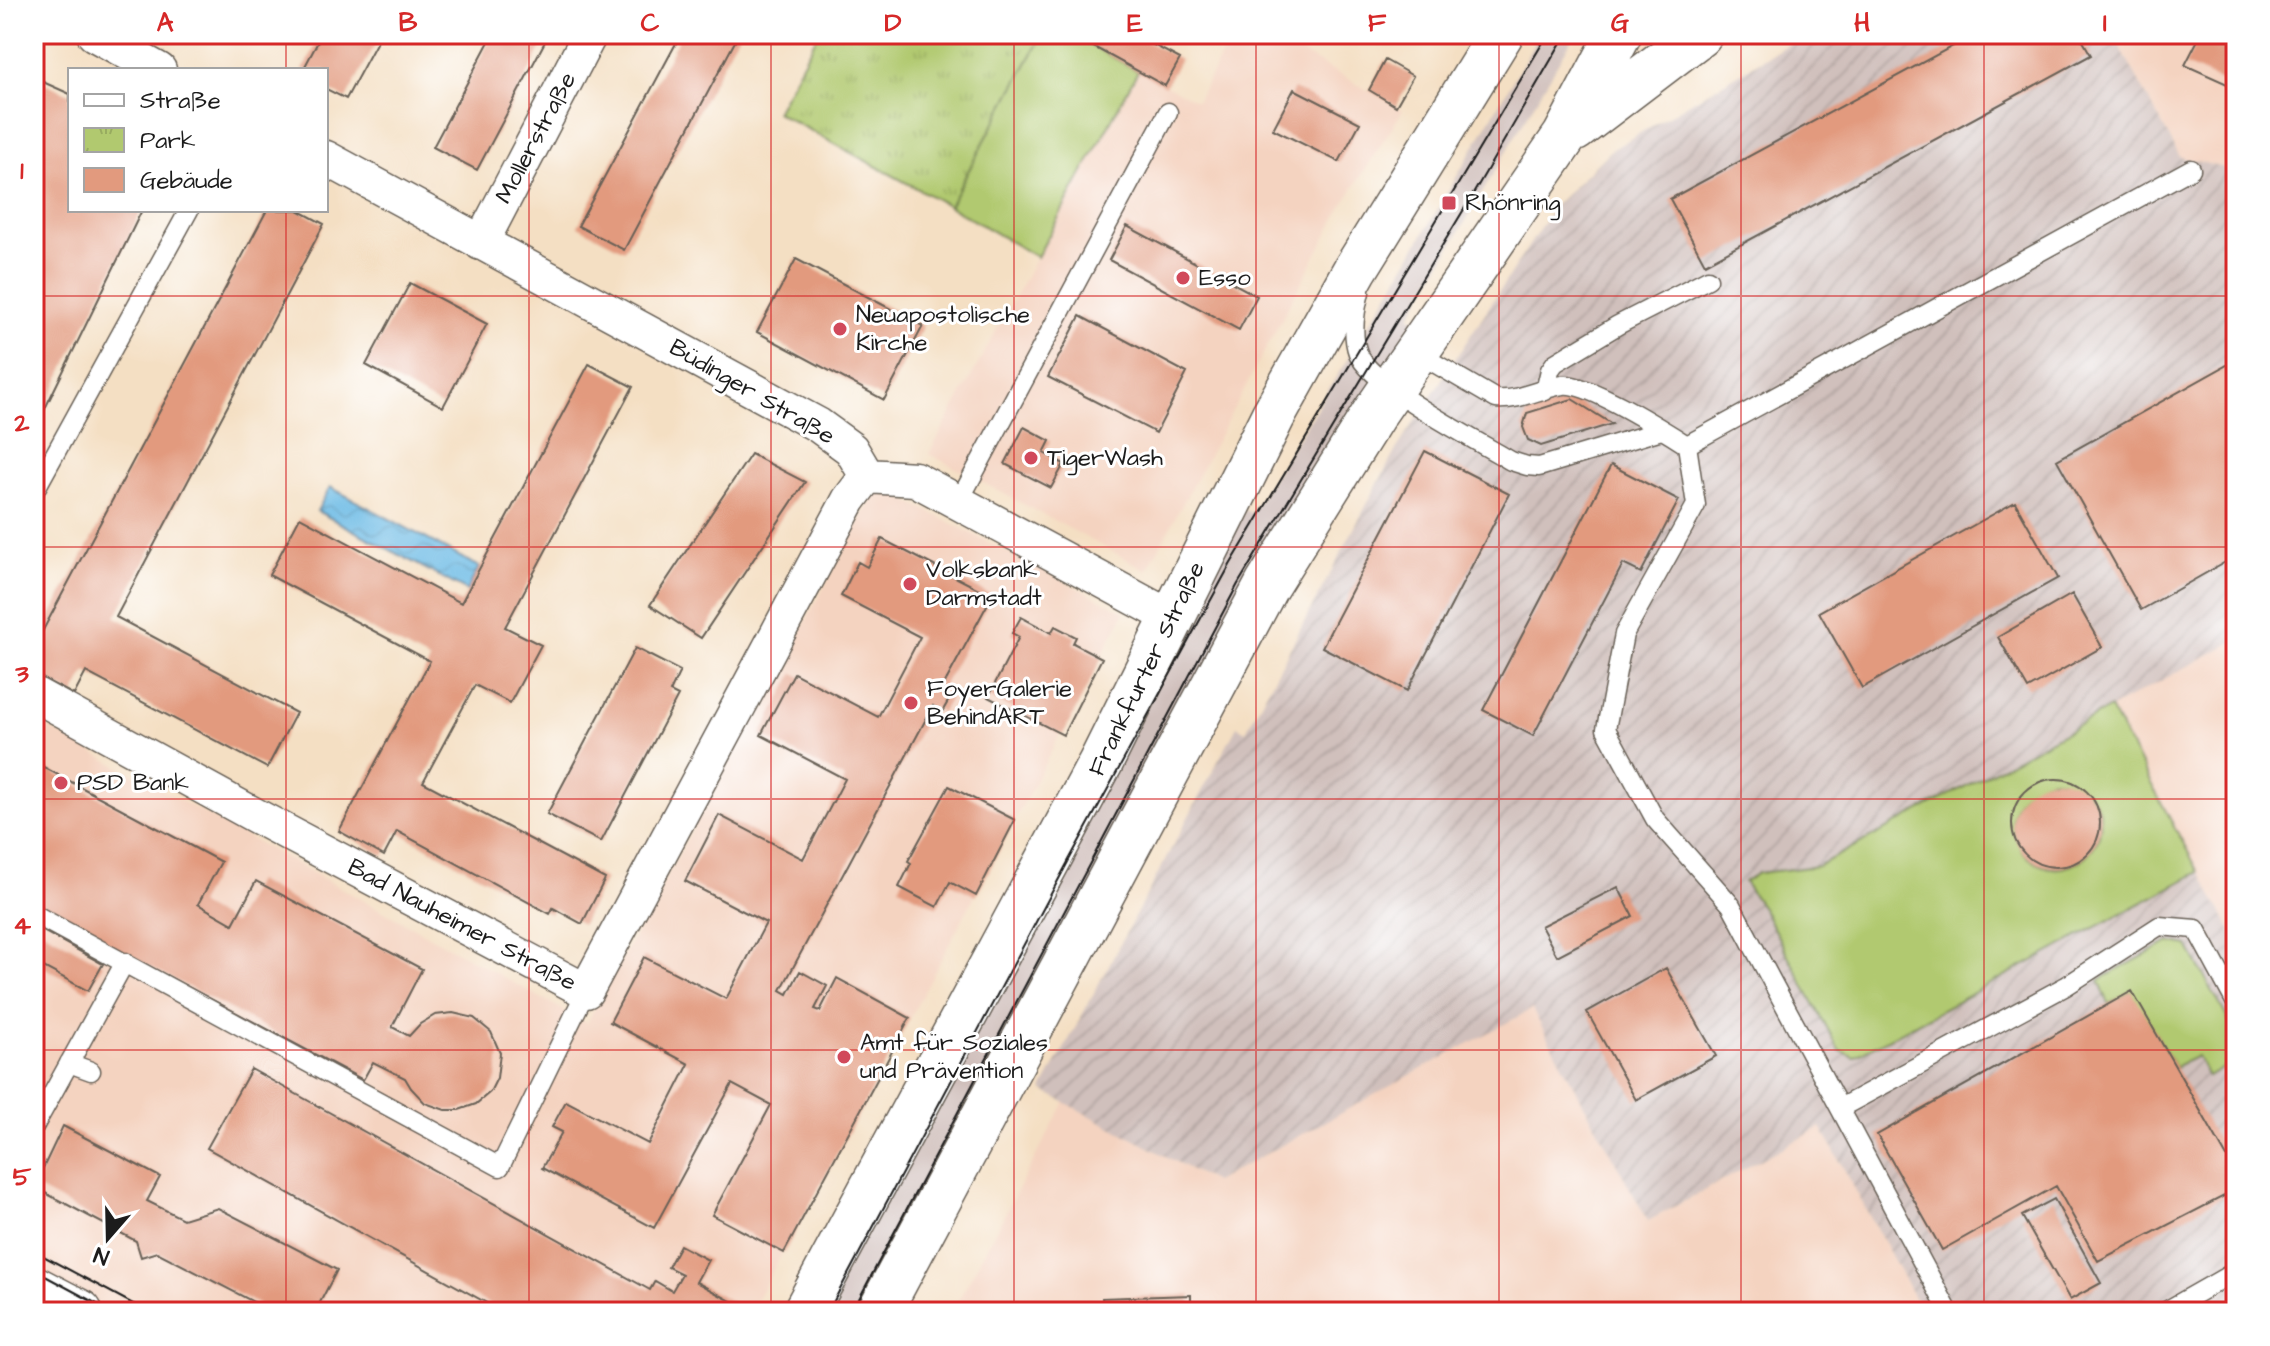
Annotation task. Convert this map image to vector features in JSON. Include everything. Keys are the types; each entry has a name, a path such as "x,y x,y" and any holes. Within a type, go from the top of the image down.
{"main road":[{"name":"Frankfurter Straße","path":"805,1312 1101,762 1273,416 1376,237 1501,34"},
{"path":"879,1312 1267,585 1391,387 1565,136 1619,34"},
{"path":"1565,136 1700,34"},
{"path":"34,1288 80,1312"}],"street":[{"name":"Mollerstraße","path":"481,243 590,34"},
{"path":"98,35 156,68"},
{"name":"Büdinger Straße","path":"328,159 818,425 851,449 867,476"},
{"path":"867,476 915,479 1172,618"},
{"name":"Bad Nauheimer Straße","path":"34,694 586,991 735,689 849,500 867,476"}],"lane":[{"path":"958,503 1168,112"},
{"path":"1687,445 2191,169"},
{"path":"34,492 188,212"},
{"path":"1376,237 1354,319 1355,333 1358,354 1367,368 1391,387 1511,461 1527,466 1539,467 1662,430"},
{"path":"1545,391 1555,363 1618,325 1708,279"},
{"path":"1417,353 1496,399 1508,400 1563,385 1576,386 1687,445"},
{"path":"1687,445 1696,505 1624,634 1606,729 1655,819 1731,905 1949,1312"},
{"path":"34,914 500,1167 586,991"},
{"path":"1840,1108 2066,986 2159,926 2196,929 2236,1003"},
{"path":"34,1127 125,962"},
{"path":"69,1063 91,1071"},
{"path":"2164,1312 2236,1271"}],"shaded area":[{"path":"1233,34 1268,34 1403,110 1344,203 1147,570 929,454 1138,71 1197,101"},
{"path":"1540,34 1575,34 1410,316 1418,320 859,1312 823,1312 1245,510 1251,513 1390,291"},
{"path":"1805,34 2113,34 2180,157 2236,171 2236,640 2111,708 2236,939 2236,1303 2219,1312 1922,1312 1821,1127 1648,1221 1532,1009 1214,1182 1042,1090 1237,726 1246,731 1396,450 1556,204 1610,151"},
{"path":"2113,34 2236,34 2236,171 2180,157"},
{"path":"879,486 1125,612 750,1312 34,1312 34,720 587,1023"},
{"path":"2236,640 2236,939 2110,708"},
{"path":"1532,1008 1648,1221 1821,1127 1922,1312 952,1312 1065,1102 1214,1182"}],"green space":[{"path":"818,34 1043,34 949,206 776,112"},
{"path":"1043,34 1070,34 1138,71 1037,257 949,206"},
{"path":"2110,708 2199,872 1854,1057 1839,1050 1763,909 1744,882 1758,873 1818,866","holes":["2052,779 2083,789 2096,804 2101,824 2099,836 2092,850 2081,860 2061,868 2043,866 2028,856 2017,841 2013,824 2016,806 2029,790"]},
{"path":"2169,942 2188,946 2236,1034 2236,1060 2208,1077 2197,1056 2175,1067 2131,992 2109,1004 2099,980"}],"water":[{"path":"330,487 479,567 467,591 317,511"}],"building":[{"path":"322,34 381,34 346,99 328,90 328,68 304,68"},
{"path":"493,34 549,34 477,170 433,147"},
{"path":"681,34 739,34 624,250 578,226"},
{"path":"1070,34 1133,34 1180,59 1165,86"},
{"path":"1975,34 2079,34 2091,55 1705,264 1670,199"},
{"path":"2201,34 2236,34 2236,88 2185,65"},
{"path":"1385,60 1413,76 1396,106 1369,90"},
{"path":"34,78 68,93 68,212 141,212 34,431"},
{"path":"1294,89 1360,123 1339,162 1273,129"},
{"path":"266,212 302,212 324,224 116,617 296,713 267,768 86,672 74,695 34,674 34,647"},
{"name":"Esso","path":"1127,226 1257,296 1239,330 1109,260"},
{"name":"Neuapostolische Kirche","path":"796,259 923,326 884,400 757,332"},
{"path":"410,283 487,324 443,407 366,365"},
{"path":"1080,316 1187,373 1156,433 1048,377"},
{"path":"2236,360 2236,556 2141,610 2057,460"},
{"path":"589,364 633,387 505,627 541,645 510,703 475,685 423,782 605,879 582,924 553,908 550,914 397,831 384,856 339,831 430,661 269,575 300,517 461,603"},
{"path":"1572,399 1612,424 1541,446 1528,440 1523,427 1527,413"},
{"name":"TigerWash","path":"1024,427 1050,441 1044,453 1064,464 1051,488 1005,464"},
{"path":"1425,451 1509,494 1407,691 1322,647"},
{"path":"751,454 805,482 701,638 650,605"},
{"path":"1611,465 1679,500 1641,573 1623,564 1533,736 1483,710"},
{"path":"2015,502 2058,578 1862,688 1819,612"},
{"path":"882,539 992,596 940,692 950,698 942,712 933,706 781,990 788,994 800,971 827,986 815,1009 820,1011 837,978 910,1018 784,1253 712,1215 771,1105 732,1084 654,1228 542,1168 562,1132 552,1127 566,1101 648,1144 689,1064 610,1022 644,957 726,999 766,923 685,881 719,815 803,859 845,779 761,735 794,673 878,717 920,637 841,596 858,562 867,567"},
{"path":"2072,594 2102,647 2028,689 1998,637"},
{"path":"1021,617 1051,633 1055,626 1076,637 1073,643 1102,658 1063,735 988,697 1019,637 1012,633"},
{"path":"635,648 680,671 670,692 678,696 601,842 547,814"},
{"path":"34,762 221,862 198,904 233,924 256,881 422,969 392,1027 409,1036 420,1024 435,1015 453,1013 474,1018 491,1032 500,1053 497,1078 490,1092 476,1104 459,1110 445,1110 425,1103 405,1078 373,1062 363,1080 34,905"},
{"path":"2056,779 2073,782 2087,792 2097,806 2100,823 2097,840 2087,854 2073,864 2056,867 2039,864 2025,854 2015,840 2012,823 2015,806 2025,792 2039,782"},
{"path":"949,786 1015,820 976,896 950,882 937,907 899,887 911,863 908,861"},
{"path":"1618,887 1633,916 1557,956 1541,926"},
{"path":"34,926 103,964 88,991 34,962"},
{"path":"1666,968 1716,1056 1636,1100 1587,1012"},
{"path":"2132,991 2236,1173 2236,1190 2098,1261 2056,1186 1942,1250 1877,1135"},
{"path":"251,1069 650,1290 655,1281 672,1291 682,1274 668,1267 680,1245 708,1260 696,1282 751,1312 503,1312 207,1148"},
{"path":"63,1126 160,1177 147,1201 183,1219 218,1208 337,1270 315,1312 273,1312 157,1252 141,1257 136,1241 34,1187"},
{"path":"2054,1199 2101,1283 2070,1300 2022,1216"},
{"path":"1191,1295 1191,1312 1103,1312 1102,1298"}],"tram line":[{"path":"828,1312 1230,565 1548,34"},
{"path":"852,1312 1238,584 1566,34"},
{"path":"34,1251 148,1312"},
{"path":"34,1270 112,1312"}],"place":[{"name":"Rhönring","path":"1449,203"},
{"name":"Esso","path":"1183,278"},
{"name":"Neuapostolische Kirche","path":"840,329"},
{"name":"TigerWash","path":"1031,458"},
{"name":"Volksbank Darmstadt","path":"910,584"},
{"name":"FoyerGalerie BehindART","path":"911,703"},
{"name":"PSD Bank","path":"61,783"},
{"name":"Amt für Soziales und Prävention","path":"844,1057"}]}
